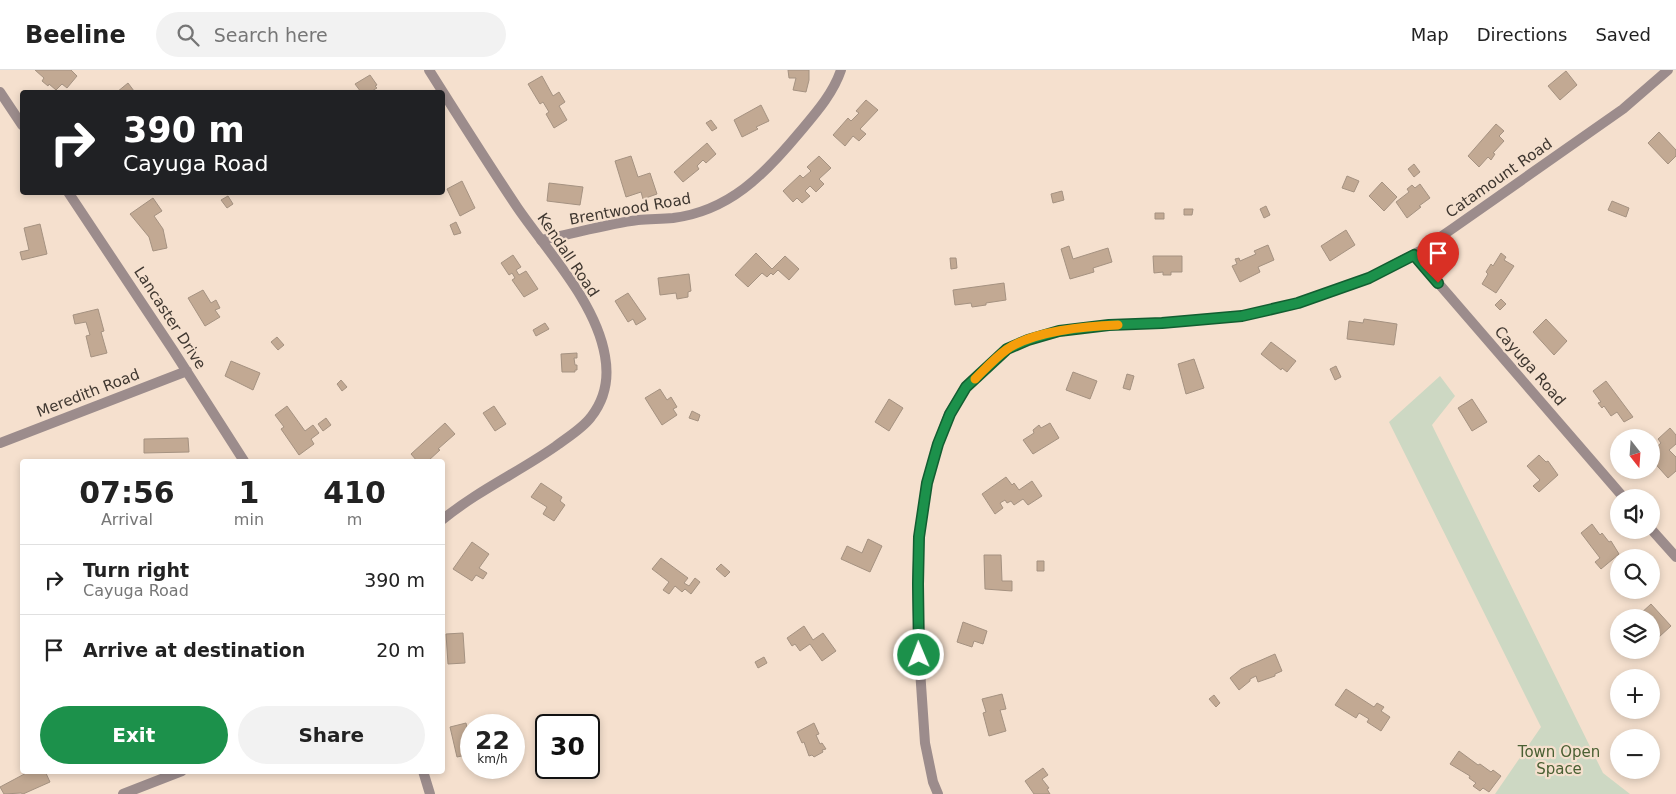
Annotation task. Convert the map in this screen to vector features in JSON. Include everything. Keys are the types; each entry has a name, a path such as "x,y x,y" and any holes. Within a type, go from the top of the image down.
{"street":[{"name":"Kendall Road","path":"429,70 442,90"},
{"name":"Brentwood Road","path":"541,240 638,220 674,218 703,211 728,200 752,183 790,143 825,100 841,70"},
{"name":"Catamount Road","path":"938,794 933,782 925,743 919,655 919,537 927,483 938,444 950,414 966,387 1007,349 1033,338 1059,331 1109,325 1162,323 1242,316 1298,303 1369,278 1414,255 1452,229 1615,114 1668,70"},
{"path":"0,92 20,122"},
{"name":"Kendall Road","path":"445,95 518,208 577,290 595,325 605,356 607,380 601,402 590,418 568,437 445,518"},
{"name":"Lancaster Drive","path":"70,195 243,459"},
{"name":"Cayuga Road","path":"1414,255 1616,489"},
{"name":"Meredith Road","path":"0,443 187,372"},
{"path":"1660,539 1676,557"},
{"path":"123,794 174,774"},
{"path":"424,774 430,794"}],"green space":[{"name":"Town Open Space","path":"1440,376 1455,396 1432,425 1603,773 1630,794 1495,794 1541,727 1389,422"}],"building":[{"path":"35,70 71,70 77,76 67,88 62,84 56,90 42,81 44,78"},
{"path":"788,70 809,70 806,92 793,90 796,78 789,78"},
{"path":"1566,71 1577,85 1560,100 1548,86"},
{"path":"370,75 377,88 374,90 360,90 355,84"},
{"path":"542,76 553,96 559,92 565,102 559,106 567,120 554,128 546,114 549,112 543,102 540,104 528,84"},
{"path":"128,83 133,90 119,90"},
{"path":"866,100 878,110 860,129 866,134 859,141 853,136 845,146 833,135 848,118 851,121 859,113 856,111"},
{"path":"761,105 769,121 742,137 734,120"},
{"path":"711,120 717,128 712,131 706,123"},
{"path":"1496,124 1504,131 1499,136 1504,141 1493,153 1495,154 1491,160 1488,157 1479,167 1468,156"},
{"path":"1659,132 1676,150 1676,156 1668,164 1648,143"},
{"path":"707,143 716,154 706,163 703,160 697,166 699,169 683,182 674,172"},
{"path":"631,156 638,177 650,173 657,194 643,199 641,192 626,197 615,161"},
{"path":"819,156 831,168 819,179 824,184 816,192 810,186 805,191 810,196 802,203 797,198 793,202 783,191 800,175 803,178 811,171 807,167"},
{"path":"1414,164 1420,172 1414,177 1408,169"},
{"path":"1347,176 1359,181 1354,192 1342,188"},
{"path":"462,181 475,208 460,216 447,189"},
{"path":"1382,182 1397,197 1384,211 1369,196"},
{"path":"549,183 583,187 580,205 547,201"},
{"path":"1420,184 1430,198 1407,218 1396,202 1409,192 1407,189 1412,185 1415,188"},
{"path":"1062,191 1064,200 1053,203 1051,194"},
{"path":"228,196 233,204 227,208 221,200"},
{"path":"153,198 162,211 154,216 163,229 167,248 153,251 149,237 130,214"},
{"path":"1612,201 1629,208 1626,217 1608,210"},
{"path":"1266,206 1270,215 1264,218 1260,209"},
{"path":"1184,209 1193,209 1192,215 1184,215"},
{"path":"1155,213 1164,213 1164,219 1155,219"},
{"path":"456,222 461,233 454,235 450,225"},
{"path":"40,224 47,254 22,260 20,252 29,250 24,228"},
{"path":"1346,230 1355,245 1330,261 1321,246"},
{"path":"1268,245 1274,260 1258,267 1260,272 1240,282 1232,266 1237,264 1235,259 1239,258 1240,261 1256,254 1254,251"},
{"path":"1069,246 1073,259 1108,248 1112,262 1093,268 1094,272 1070,279 1061,249"},
{"path":"756,253 772,269 785,256 799,269 789,280 778,270 773,275 771,273 767,277 762,273 748,287 735,275"},
{"path":"1501,253 1506,257 1504,260 1514,266 1496,293 1482,284 1488,274 1486,272 1491,264 1493,266"},
{"path":"513,255 521,267 516,270 519,275 526,271 538,289 524,297 512,280 515,278 512,273 509,275 501,263"},
{"path":"1153,256 1182,256 1182,272 1171,272 1171,275 1163,275 1163,272 1154,273"},
{"path":"950,258 956,258 957,268 951,269"},
{"path":"689,274 691,291 688,292 688,297 677,299 676,293 660,295 658,278"},
{"path":"1004,283 1006,300 972,307 971,303 955,305 953,290"},
{"path":"203,290 211,303 216,300 220,308 215,310 220,317 205,326 188,298"},
{"path":"628,293 646,319 636,325 633,319 628,322 615,301"},
{"path":"1501,299 1506,304 1500,310 1495,305"},
{"path":"98,309 104,331 101,332 107,353 91,357 86,336 90,335 86,322 75,324 73,315"},
{"path":"1364,319 1397,324 1394,345 1347,339 1349,321 1363,323"},
{"path":"1546,319 1567,341 1554,355 1533,332"},
{"path":"545,323 549,329 536,336 533,330"},
{"path":"277,337 284,345 278,350 271,342"},
{"path":"1271,342 1296,361 1287,372 1282,368 1281,370 1261,354"},
{"path":"577,353 577,358 574,358 577,370 575,372 562,372 561,354"},
{"path":"1194,359 1204,388 1186,394 1178,364"},
{"path":"231,361 260,373 253,390 225,376"},
{"path":"1336,366 1341,377 1335,380 1330,369"},
{"path":"1073,372 1097,381 1090,399 1066,390"},
{"path":"1127,374 1134,376 1130,390 1123,388"},
{"path":"341,380 347,387 342,391 337,384"},
{"path":"1606,381 1633,417 1624,422 1617,412 1611,416 1604,406 1602,408 1598,403 1601,402 1593,391"},
{"path":"660,389 667,400 671,397 677,407 673,409 677,415 662,425 645,398"},
{"path":"889,399 903,408 889,431 875,422"},
{"path":"1472,399 1487,422 1472,431 1458,408"},
{"path":"287,406 305,431 313,425 319,433 311,439 314,444 299,455 281,429 284,427 275,415"},
{"path":"494,406 506,424 495,431 483,413"},
{"path":"692,411 700,415 698,421 689,418"},
{"path":"326,418 331,425 323,431 318,424"},
{"path":"445,423 455,434 430,459 415,459 411,454"},
{"path":"1050,423 1059,438 1033,454 1023,440 1034,433 1033,430 1039,425 1041,428"},
{"path":"1670,428 1676,435 1676,444 1669,450 1676,457 1676,471 1668,478 1660,469 1660,437"},
{"path":"188,438 189,452 144,453 144,439"},
{"path":"1539,455 1546,462 1548,461 1558,475 1539,492 1533,486 1540,480 1527,466"},
{"path":"1006,477 1019,490 1032,481 1042,496 1028,505 1023,499 1014,505 1011,501 1007,503 1005,500 1000,503 1003,508 995,514 982,494"},
{"path":"541,483 562,497 560,501 565,505 554,521 543,514 547,507 531,497"},
{"path":"1592,524 1600,535 1602,533 1609,542 1611,541 1616,549 1610,549 1610,562 1601,569 1595,562 1600,558 1581,533"},
{"path":"868,539 882,546 870,572 841,559 847,546 862,553"},
{"path":"472,542 489,554 479,568 487,573 483,579 476,575 472,581 453,569"},
{"path":"984,555 1001,555 1002,581 1012,581 1012,591 985,589"},
{"path":"661,558 688,578 684,583 689,586 695,578 700,582 691,594 685,589 682,592 675,586 669,594 663,590 669,582 652,569"},
{"path":"1037,561 1044,561 1044,571 1037,571"},
{"path":"721,564 730,572 725,577 716,569"},
{"path":"1651,604 1656,609 1646,609"},
{"path":"1660,614 1671,626 1660,636"},
{"path":"963,622 987,631 983,644 974,641 972,647 957,642"},
{"path":"804,626 813,640 823,633 836,651 822,661 810,644 800,651 795,644 792,646 787,638"},
{"path":"463,633 465,663 448,664 446,634"},
{"path":"1275,654 1282,671 1275,674 1275,676 1258,682 1256,676 1239,690 1230,678 1241,669"},
{"path":"764,657 767,663 758,668 755,662"},
{"path":"1346,689 1374,707 1377,703 1384,707 1381,711 1390,717 1381,731 1367,722 1369,719 1359,713 1356,718 1335,705"},
{"path":"1002,694 1006,709 1000,710 1006,731 989,736 983,713 986,712 982,699"},
{"path":"1214,695 1220,703 1216,707 1209,699"},
{"path":"814,723 819,734 816,735 820,744 822,743 826,749 814,757 812,755 809,756 804,742 802,743 797,732"},
{"path":"460,724 460,756 457,757 450,727"},
{"path":"1459,751 1478,765 1480,764 1491,772 1493,770 1501,776 1489,792 1483,788 1480,791 1473,786 1476,783 1469,778 1470,776 1450,764"},
{"path":"1043,768 1048,775 1042,779 1049,788 1047,789 1050,794 1034,794 1025,781"},
{"path":"24,774 46,774 50,782 23,794 4,794 0,787"}],"slow traffic":[{"path":"975,379 1007,349 1028,340 1059,331 1118,325"}],"route":[{"path":"919,655 919,537 927,483 938,444 950,414 966,387 1007,349 1028,340 1059,331 1109,325 1162,323 1242,316 1298,303 1369,278 1414,255 1438,283"}]}
